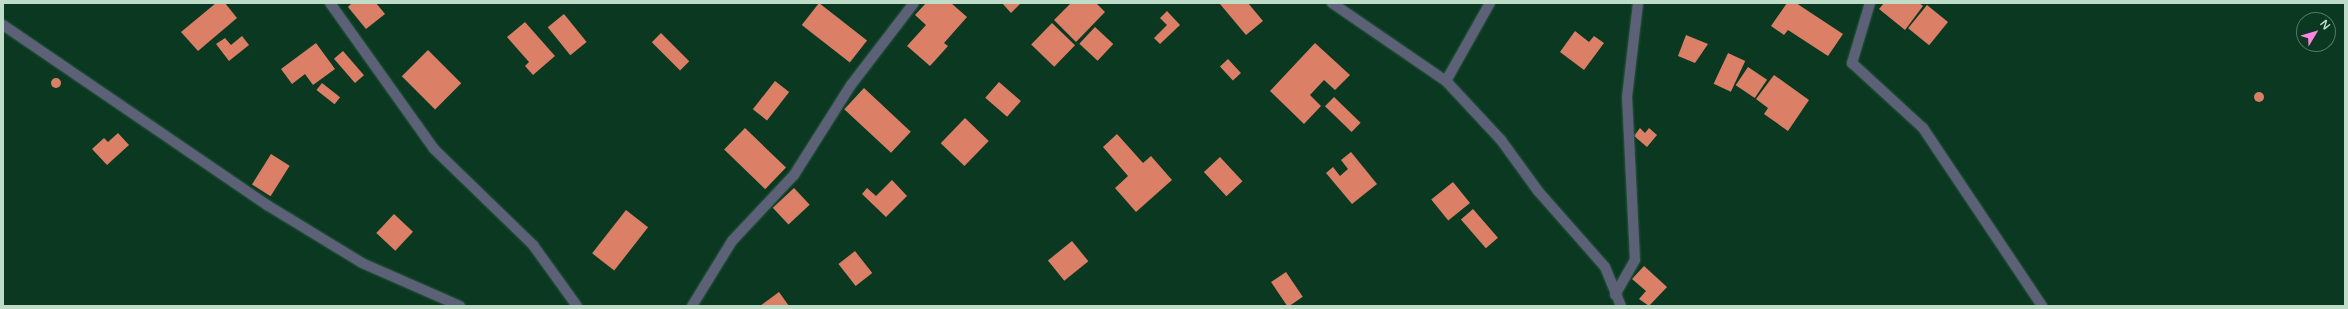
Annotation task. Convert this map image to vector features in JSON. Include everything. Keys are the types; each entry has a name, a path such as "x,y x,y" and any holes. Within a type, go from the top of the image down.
{"street":[{"path":"330,3 434,149 533,245 576,306"},
{"path":"692,306 732,241 794,176 851,85 914,3"},
{"path":"1332,3 1446,81 1501,140 1538,190 1605,267 1615,295 1621,306"},
{"path":"1446,81 1490,3"},
{"path":"1615,295 1635,260 1626,97 1638,3"},
{"path":"1870,3 1852,62 1923,128 2042,306"},
{"path":"3,25 267,205 362,263 460,306"}],"building":[{"path":"216,3 225,3 237,18 198,51 181,32"},
{"path":"352,3 376,3 385,14 366,29 348,7"},
{"path":"819,3 867,41 850,63 802,25"},
{"path":"926,3 951,3 967,17 944,43 948,46 930,66 907,46 926,25 915,15"},
{"path":"1002,3 1021,3 1011,13"},
{"path":"1071,3 1096,3 1105,12 1076,42 1054,20"},
{"path":"1248,3 1263,21 1246,35 1220,4"},
{"path":"1787,3 1796,3 1843,34 1828,56 1788,30 1784,35 1771,26"},
{"path":"1884,3 1919,3 1923,6 1905,30 1879,9"},
{"path":"1927,5 1948,22 1929,45 1908,28"},
{"path":"1167,11 1180,25 1160,44 1154,38 1167,25 1160,18"},
{"path":"564,14 587,42 570,55 548,27"},
{"path":"525,22 555,56 533,75 525,66 529,62 507,37"},
{"path":"1052,23 1075,45 1054,67 1031,45"},
{"path":"1095,27 1113,44 1098,61 1079,44"},
{"path":"1575,31 1589,42 1594,36 1604,43 1584,70 1560,52"},
{"path":"661,33 689,61 680,70 652,42"},
{"path":"1686,35 1708,44 1695,63 1678,56"},
{"path":"242,36 249,45 229,61 216,44 225,38 231,45"},
{"path":"316,43 335,69 313,85 305,74 292,84 281,69"},
{"path":"1315,43 1350,75 1335,90 1324,80 1310,95 1321,106 1304,124 1270,91"},
{"path":"428,50 461,83 435,109 402,76"},
{"path":"343,51 364,75 355,83 334,59"},
{"path":"1728,53 1745,61 1731,92 1714,84"},
{"path":"1228,59 1241,73 1233,80 1220,67"},
{"path":"1748,67 1767,80 1755,98 1736,85"},
{"path":"1774,75 1809,100 1788,131 1764,114 1768,108 1756,99"},
{"path":"54,78 58,78 61,83 58,88 54,88 51,85 51,81"},
{"path":"775,81 789,92 767,120 753,109"},
{"path":"999,82 1021,101 1007,117 985,98"},
{"path":"322,83 340,97 335,104 316,90"},
{"path":"864,88 911,132 891,153 844,109"},
{"path":"2257,92 2261,92 2264,97 2261,102 2257,102 2254,99 2254,95"},
{"path":"1334,97 1361,123 1352,132 1325,106"},
{"path":"965,118 989,141 964,166 941,143"},
{"path":"745,128 786,168 765,189 724,150"},
{"path":"1640,128 1645,133 1649,128 1657,135 1647,147 1634,136"},
{"path":"118,133 129,145 107,165 92,149 104,138 108,142"},
{"path":"1117,134 1143,163 1151,156 1172,180 1136,212 1115,188 1128,176 1103,147"},
{"path":"1351,152 1377,184 1352,204 1326,173 1333,167 1340,176 1348,169 1341,160"},
{"path":"271,154 290,166 271,196 252,185"},
{"path":"1220,157 1243,181 1226,196 1204,172"},
{"path":"892,180 907,196 886,217 862,194 867,188 876,196"},
{"path":"1453,182 1470,203 1448,221 1431,200"},
{"path":"794,188 810,205 788,225 773,208"},
{"path":"1473,209 1498,238 1486,248 1461,219"},
{"path":"626,210 648,227 614,271 592,253"},
{"path":"394,214 413,232 395,251 376,233"},
{"path":"1072,241 1088,261 1064,281 1048,261"},
{"path":"855,251 872,273 856,286 838,264"},
{"path":"1644,266 1667,287 1649,306 1639,299 1646,291 1632,279"},
{"path":"1286,272 1303,297 1287,306 1271,282"},
{"path":"779,292 789,306 760,306"}]}
